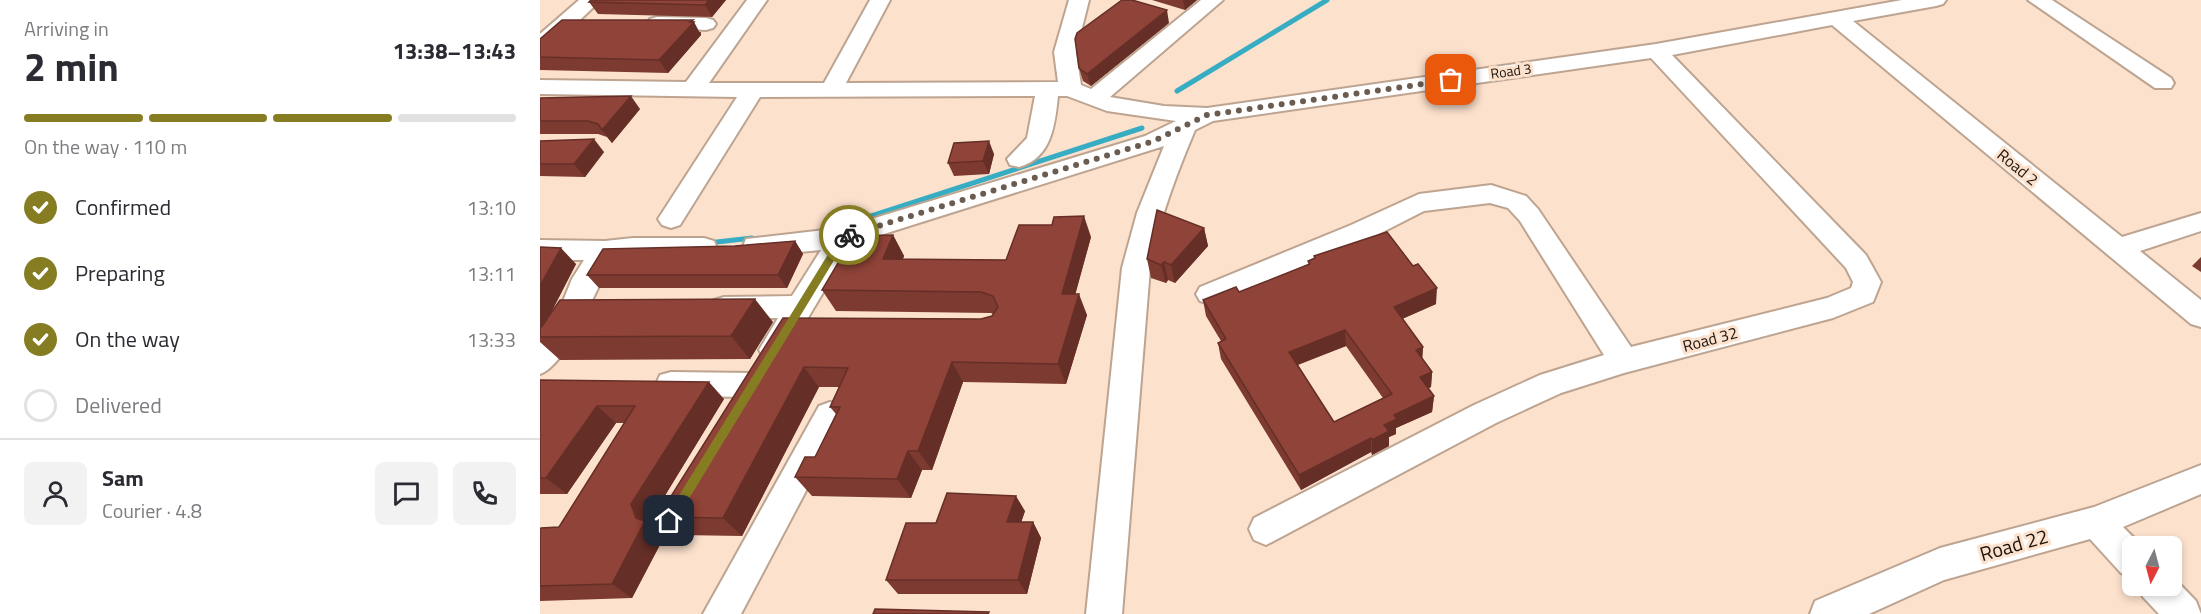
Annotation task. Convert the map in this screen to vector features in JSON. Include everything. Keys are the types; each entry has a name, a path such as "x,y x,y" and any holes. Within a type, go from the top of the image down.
{"street":[{"path":"540,45 591,0"},
{"path":"693,89 757,0"},
{"path":"831,90 880,0"},
{"path":"1018,159 1033,151 1059,89 1065,52 1079,0"},
{"path":"1095,98 1213,0"},
{"name":"Road 3","path":"540,87 753,90 1059,89 1095,98 1107,104 1196,120 1656,51 1936,0"},
{"path":"2038,0 2163,83"},
{"path":"1167,13 1189,20"},
{"name":"Road 2","path":"1844,15 2126,245 2201,316"},
{"path":"567,22 602,23"},
{"path":"637,23 706,24"},
{"name":"Road 32","path":"1266,529 1485,414 1551,384 1624,361 1833,307 1863,295 1867,282 1856,262 1656,51"},
{"path":"671,219 753,90"},
{"path":"540,250 605,251 633,248 731,247 807,243 843,237 1154,141 1196,120"},
{"path":"1104,614 1136,268 1152,201 1196,120"},
{"path":"1210,294 1360,232 1419,202 1491,194 1517,202 1529,215 1624,361"},
{"path":"2126,245 2201,222"},
{"path":"735,414 843,237"},
{"name":"Road 2","path":"2126,245 2201,296"},
{"path":"540,362 586,310 586,279 605,251"},
{"path":"693,308 795,316 825,325"},
{"path":"646,384 753,385"},
{"path":"721,614 830,415"},
{"name":"Road 22","path":"1828,614 1940,565 2096,522 2201,479"},
{"path":"2096,522 2122,549"},
{"path":"2166,596 2183,614"}],"building":[{"path":"591,0 709,0 705,5 589,2"},
{"path":"1122,0 1132,0 1167,10 1087,74 1079,68 1075,39 1077,33"},
{"path":"562,20 693,20 690,22 694,22 659,60 540,57 540,39"},
{"path":"631,96 602,130 598,124 588,121 540,121 540,98"},
{"path":"594,139 574,164 540,164 540,141"},
{"path":"989,141 983,161 948,163 954,143"},
{"path":"1157,210 1204,228 1171,265 1164,262 1161,265 1147,259"},
{"path":"1084,216 1062,294 1079,294 1058,364 952,362 918,451 908,451 897,479 795,477 805,457 815,457 840,407 830,407 848,368 804,367 723,518 658,517 783,318 981,319 992,316 998,307 993,296 981,292 822,290 854,236 893,235 883,259 1006,260 1019,225 1052,225 1054,217"},
{"path":"1387,232 1413,266 1418,264 1437,288 1394,307 1423,347 1416,350 1432,372 1420,377 1434,396 1394,415 1397,419 1384,425 1389,431 1299,475 1218,343 1226,339 1203,300 1236,287 1239,292 1310,264 1308,261 1315,258 1314,256","holes":["1345,330 1392,394 1334,422 1289,352"]},
{"path":"795,241 778,275 587,275 603,249 735,246"},
{"path":"540,247 561,248 540,286"},
{"path":"755,299 731,336 540,337 540,329 560,300"},
{"path":"540,380 709,382 631,504 636,518 645,521 612,584 540,586 540,530 541,528 559,527 635,406 597,406 546,478 540,478"},
{"path":"947,493 1016,496 1007,522 1033,522 1018,580 886,580 906,523 936,523"},
{"path":"875,609 989,612 988,614 873,614"}],"waterway":[{"path":"1177,91 1327,0"},
{"path":"825,231 1142,128"},
{"path":"708,243 752,238"}],"way so far":[{"path":"849,235 1154,141 1207,115 1451,80"}],"route":[{"path":"669,521 843,237 849,235"}]}
